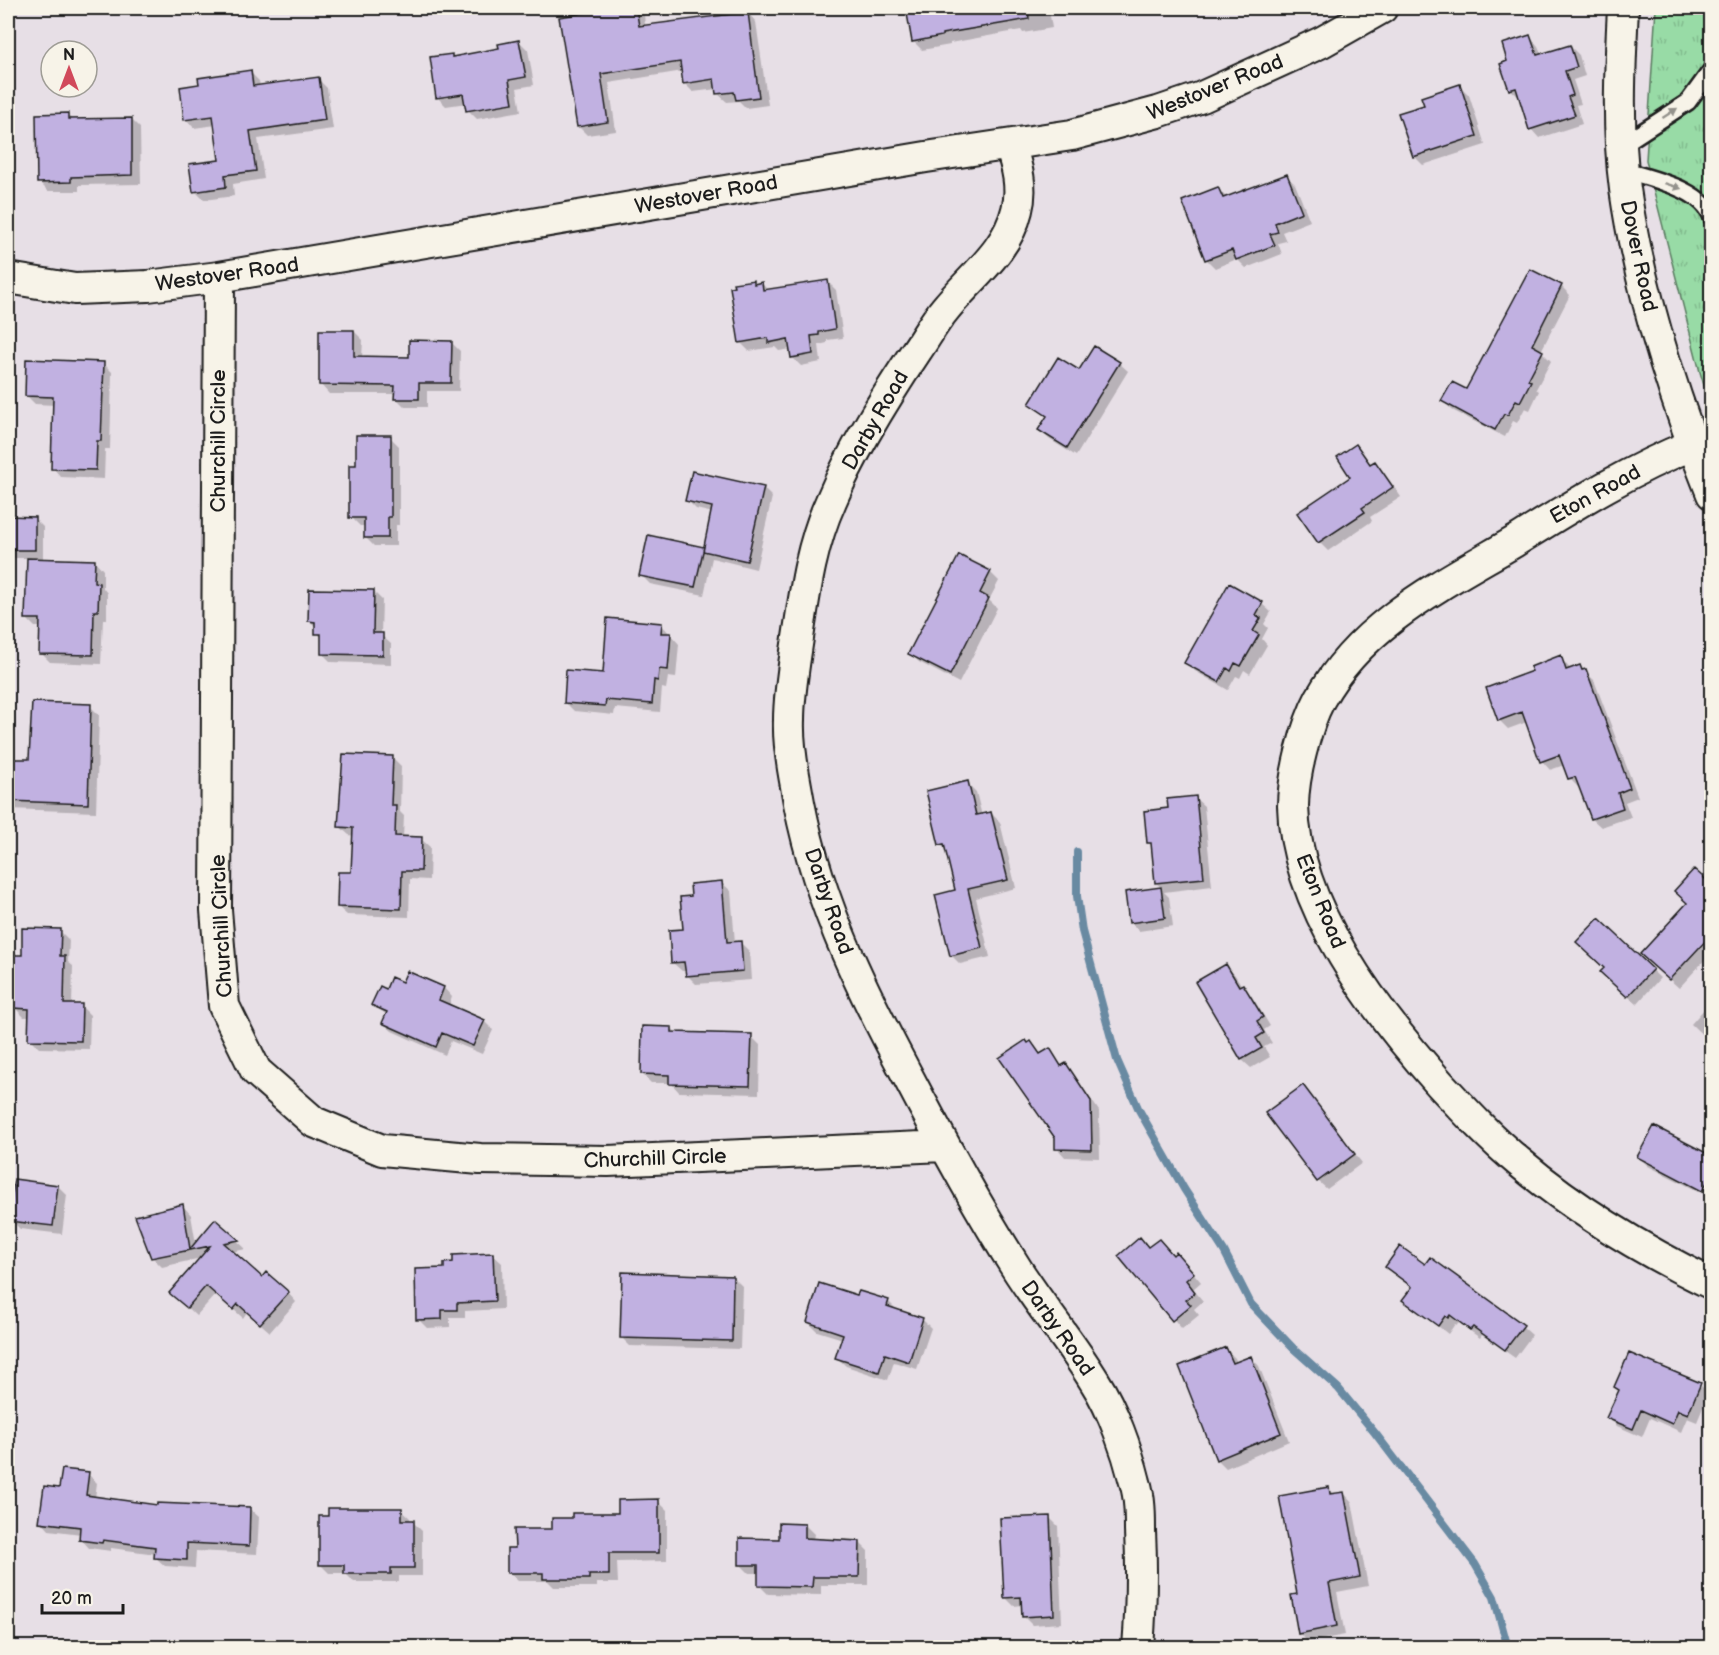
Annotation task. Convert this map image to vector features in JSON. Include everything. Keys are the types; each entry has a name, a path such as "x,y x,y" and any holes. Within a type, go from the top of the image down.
{"street":[{"name":"Westover Road","path":"8,278 75,289 148,286 219,277 902,161 1072,135 1158,112 1202,97 1322,42 1382,8"},
{"name":"Dover Road","path":"1623,8 1620,58 1623,158 1641,276 1655,330 1692,445 1712,494"},
{"name":"Darby Road","path":"1010,145 1020,187 1018,210 1006,237 992,260 944,310 901,373 849,464 830,502 816,538 807,576 791,690 789,724 801,815 829,911 874,1014 944,1146 1001,1243 1096,1384 1110,1410 1139,1496 1142,1559 1138,1647"},
{"name":"Churchill Circle","path":"219,277 216,910 224,1006 256,1071 314,1122 382,1150 480,1159 608,1161 944,1146"},
{"name":"Eton Road","path":"1692,445 1658,459 1576,502 1415,601 1382,625 1354,654 1319,701 1296,774 1293,804 1295,830 1302,861 1329,929 1358,981 1413,1054 1465,1112 1517,1161 1555,1191 1618,1233 1712,1284"}],"lane":[{"path":"1712,69 1688,102 1623,158 1687,191 1709,211 1712,218"}],"green space":[{"path":"1656,8 1711,8 1711,408 1646,160"}],"building":[{"path":"614,8 636,8 639,26 748,12 759,97 736,100 734,92 716,94 714,79 683,84 680,62 601,74 608,122 577,127 559,17"},
{"path":"906,8 1028,8 1029,19 942,34 942,36 912,42"},
{"path":"1530,35 1537,55 1570,45 1577,67 1565,71 1573,95 1568,97 1575,115 1529,130 1516,88 1509,90 1500,64 1507,61 1502,44"},
{"path":"519,40 526,77 509,80 513,103 466,111 463,94 436,98 430,57 452,54 452,57 499,48 498,44"},
{"path":"251,70 253,86 319,77 325,120 250,131 256,171 225,175 226,187 193,192 189,164 219,160 213,116 184,120 180,87 199,84 198,78"},
{"path":"1460,84 1477,136 1413,157 1398,113 1424,105 1421,97"},
{"path":"68,113 68,119 132,118 132,175 71,177 71,182 37,183 36,114"},
{"path":"1287,174 1302,212 1275,223 1278,232 1270,234 1275,245 1236,260 1232,250 1205,260 1182,201 1218,187 1223,198"},
{"path":"1530,269 1562,285 1532,345 1543,351 1528,380 1531,381 1520,402 1516,400 1508,415 1504,414 1495,430 1441,401 1452,382 1466,389"},
{"path":"754,280 754,284 762,282 763,290 828,280 835,329 811,336 813,354 791,358 788,339 768,343 768,338 739,343 730,287 734,286 733,283"},
{"path":"319,330 354,330 354,356 409,357 409,340 452,341 451,383 419,383 419,399 394,399 395,386 319,385"},
{"path":"1094,346 1120,362 1067,448 1038,430 1047,416 1029,404 1058,357 1079,370"},
{"path":"26,359 104,362 101,441 97,441 96,470 51,469 53,397 25,396"},
{"path":"356,435 391,435 391,517 388,517 388,538 364,538 364,518 349,518 349,465 356,465"},
{"path":"1356,444 1370,464 1375,461 1393,487 1362,508 1365,512 1318,543 1297,513 1350,477 1337,457"},
{"path":"692,471 764,487 747,561 703,551 712,507 685,501"},
{"path":"8,516 35,517 35,550 8,550"},
{"path":"648,535 704,547 695,587 639,576"},
{"path":"959,555 991,571 980,593 989,598 950,675 908,654"},
{"path":"27,558 95,560 94,582 99,583 98,611 94,611 93,655 39,654 40,619 25,619"},
{"path":"1229,583 1263,602 1256,615 1261,618 1253,631 1259,635 1241,666 1235,663 1231,671 1227,668 1219,682 1184,663"},
{"path":"309,589 374,590 373,633 383,633 383,655 321,654 321,634 315,634 315,622 308,621"},
{"path":"607,618 662,623 661,633 671,633 668,670 659,669 658,681 654,680 652,704 606,700 605,706 564,703 566,670 603,673"},
{"path":"1561,655 1566,670 1580,665 1582,670 1586,669 1630,788 1618,793 1623,808 1591,819 1575,777 1568,779 1559,755 1540,762 1522,712 1498,721 1486,688 1532,671 1530,667"},
{"path":"32,702 91,704 88,804 8,801 8,759 29,759"},
{"path":"343,754 393,756 391,805 396,805 395,836 422,837 421,871 402,871 401,909 337,907 338,872 351,872 353,828 338,827"},
{"path":"968,781 976,815 991,812 1008,880 968,889 982,948 950,956 935,895 955,890 944,844 939,845 926,791"},
{"path":"1196,796 1204,878 1155,883 1151,843 1147,843 1144,811 1168,808 1167,799"},
{"path":"1694,869 1712,885 1712,934 1669,980 1640,954 1687,903 1674,891"},
{"path":"722,881 727,942 741,941 743,971 686,976 684,962 671,963 669,930 683,929 680,897 691,896 690,884"},
{"path":"1161,887 1165,918 1129,923 1125,892"},
{"path":"1599,918 1653,969 1627,997 1600,972 1604,968 1576,942"},
{"path":"22,928 61,929 60,956 65,956 64,1004 82,1004 81,1041 28,1040 29,1009 13,1008 14,955 22,955"},
{"path":"1226,964 1239,986 1243,984 1263,1017 1257,1021 1264,1033 1256,1038 1262,1048 1241,1060 1195,982"},
{"path":"407,971 444,987 439,1000 485,1020 473,1046 442,1033 436,1047 382,1023 387,1012 371,1005 380,986 386,989 391,977 402,982"},
{"path":"642,1026 672,1027 672,1032 752,1034 750,1086 669,1084 669,1075 641,1074"},
{"path":"1026,1040 1028,1043 1031,1041 1040,1054 1050,1048 1061,1066 1066,1063 1091,1101 1092,1150 1055,1149 1055,1138 999,1058"},
{"path":"1303,1085 1355,1154 1317,1182 1265,1113"},
{"path":"1654,1126 1712,1156 1712,1173 1702,1191 1637,1157"},
{"path":"14,1179 58,1185 53,1226 9,1221"},
{"path":"183,1204 190,1249 215,1219 239,1240 224,1243 262,1277 266,1272 289,1292 260,1324 238,1304 233,1310 206,1286 187,1308 169,1293 210,1246 151,1258 135,1216"},
{"path":"1140,1237 1148,1247 1159,1239 1173,1255 1176,1252 1194,1273 1186,1280 1195,1292 1186,1300 1191,1305 1172,1321 1118,1256"},
{"path":"1400,1246 1425,1264 1430,1257 1524,1325 1505,1350 1473,1327 1470,1330 1450,1315 1448,1318 1445,1316 1438,1326 1402,1300 1412,1287 1385,1267"},
{"path":"493,1253 495,1301 457,1303 457,1310 442,1310 442,1319 416,1320 415,1269 444,1268 444,1263 453,1262 453,1255"},
{"path":"622,1272 733,1276 732,1341 620,1338"},
{"path":"819,1283 857,1295 859,1291 889,1300 887,1306 923,1318 909,1362 885,1354 879,1372 835,1358 843,1334 807,1322"},
{"path":"1226,1347 1233,1363 1251,1356 1281,1433 1216,1460 1179,1366"},
{"path":"1629,1353 1701,1383 1688,1414 1678,1410 1672,1424 1641,1410 1633,1429 1606,1418 1619,1390 1614,1387"},
{"path":"62,1469 89,1472 86,1495 157,1505 157,1503 250,1507 249,1546 187,1543 187,1560 154,1558 155,1547 103,1540 102,1543 79,1540 80,1527 39,1522 44,1486 59,1488"},
{"path":"1329,1487 1330,1494 1344,1492 1360,1577 1329,1583 1337,1626 1298,1634 1291,1595 1297,1594 1279,1496"},
{"path":"659,1499 659,1553 609,1553 609,1575 589,1575 589,1579 543,1579 543,1573 507,1573 507,1548 515,1548 514,1529 552,1529 552,1518 572,1518 572,1513 618,1513 618,1500"},
{"path":"328,1508 402,1508 402,1520 414,1520 414,1568 391,1568 391,1574 344,1574 344,1565 319,1565 319,1516 328,1516"},
{"path":"1050,1516 1054,1615 1022,1617 1021,1597 1004,1598 1000,1518"},
{"path":"779,1523 805,1524 805,1538 860,1541 859,1577 813,1577 812,1587 758,1586 758,1565 739,1565 739,1538 779,1539"}],"waterway":[{"path":"1077,852 1077,896 1082,931 1117,1060 1139,1110 1184,1189 1224,1251 1251,1304 1293,1348 1338,1388 1475,1564 1494,1597 1508,1648"}]}
